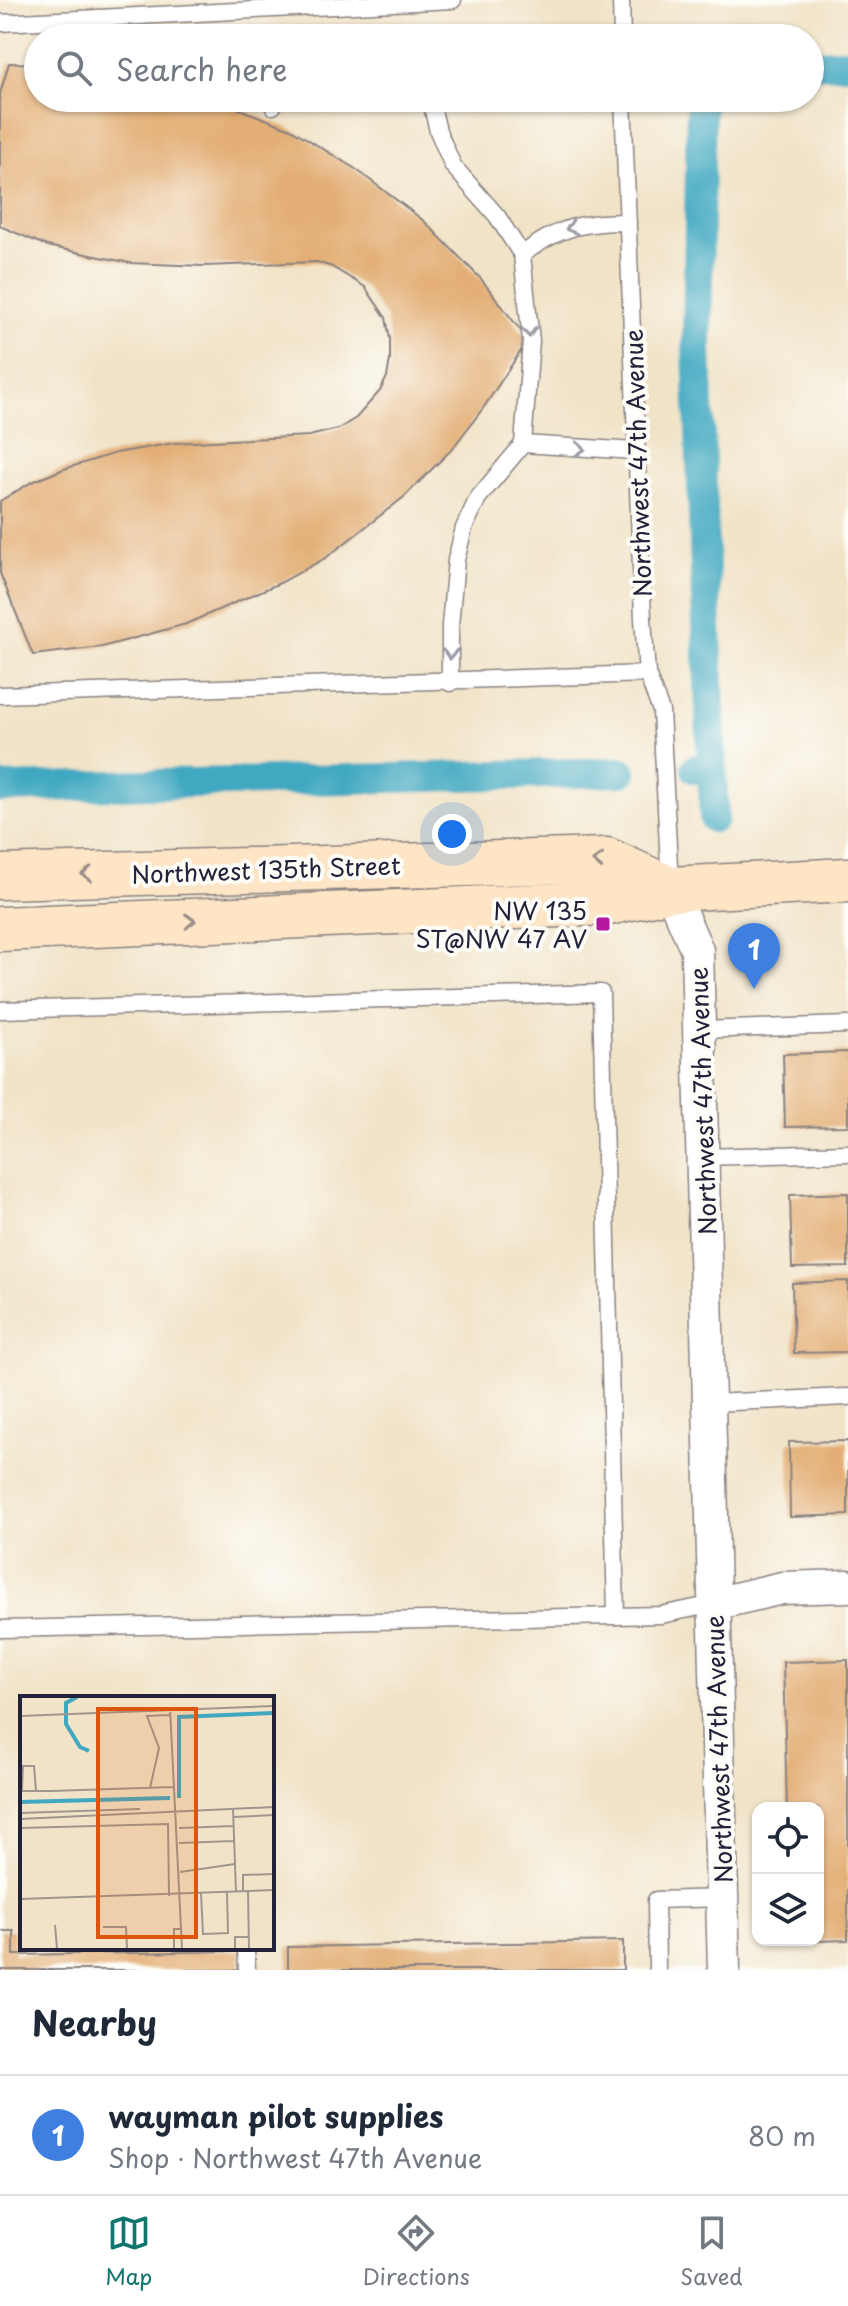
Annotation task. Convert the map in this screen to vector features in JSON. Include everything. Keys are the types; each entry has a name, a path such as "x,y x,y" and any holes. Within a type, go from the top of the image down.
{"main road":[{"name":"Northwest 135th Street","path":"0,877 607,860 670,889"},
{"name":"Northwest 135th Street","path":"0,929 608,903 670,889 848,880"}],"street":[{"name":"Northwest 47th Avenue","path":"670,889 697,950 724,1970"},
{"path":"714,1604 782,1588 848,1586"}],"lane":[{"path":"0,23 453,0"},
{"path":"621,0 622,24"},
{"path":"433,112 453,166 497,216 522,255 531,341 523,444 478,498 464,528 456,560 450,625 450,683"},
{"name":"Northwest 47th Avenue","path":"624,112 647,674 661,711 670,889"},
{"path":"522,255 538,242 565,228 595,222 628,222"},
{"path":"523,444 636,451"},
{"path":"0,695 450,683 647,674"},
{"path":"0,1010 601,993 616,1616"},
{"path":"700,1030 848,1025"},
{"path":"703,1157 848,1153"},
{"path":"710,1403 848,1397"},
{"path":"0,1629 661,1615 714,1604"},
{"path":"657,1970 656,1900 722,1898"},
{"path":"246,1950 247,1970"}],"building":[{"path":"9,63 24,64 24,112 247,112 291,129 357,170 424,221 481,279 528,340 452,449 404,497 327,557 282,582 186,624 102,647 33,655 0,573 0,501 32,482 116,453 174,443 309,436 338,429 356,418 380,391 387,377 390,339 386,318 365,287 332,267 317,262 204,266 130,263 47,246 0,226 0,94"},
{"path":"848,1052 848,1126 785,1127 783,1054"},
{"path":"848,1193 848,1267 792,1268 790,1195"},
{"path":"848,1281 848,1352 794,1353 792,1283"},
{"path":"848,1441 848,1515 790,1517 789,1442"},
{"path":"848,1660 848,1940 824,1941 824,1802 787,1802 783,1662"},
{"path":"0,1931 14,1931 14,1955 240,1951 240,1970 0,1970"},
{"path":"623,1941 623,1970 288,1970 288,1947"}],"waterway":[{"path":"824,64 848,63"},
{"path":"696,769 712,768 697,347 701,112"},
{"path":"712,768 714,818"},
{"path":"0,788 622,772"}],"place":[{"name":"NW 135 ST@NW 47 AV","path":"603,924"},
{"name":"wayman pilot supplies","path":"754,989"}]}
